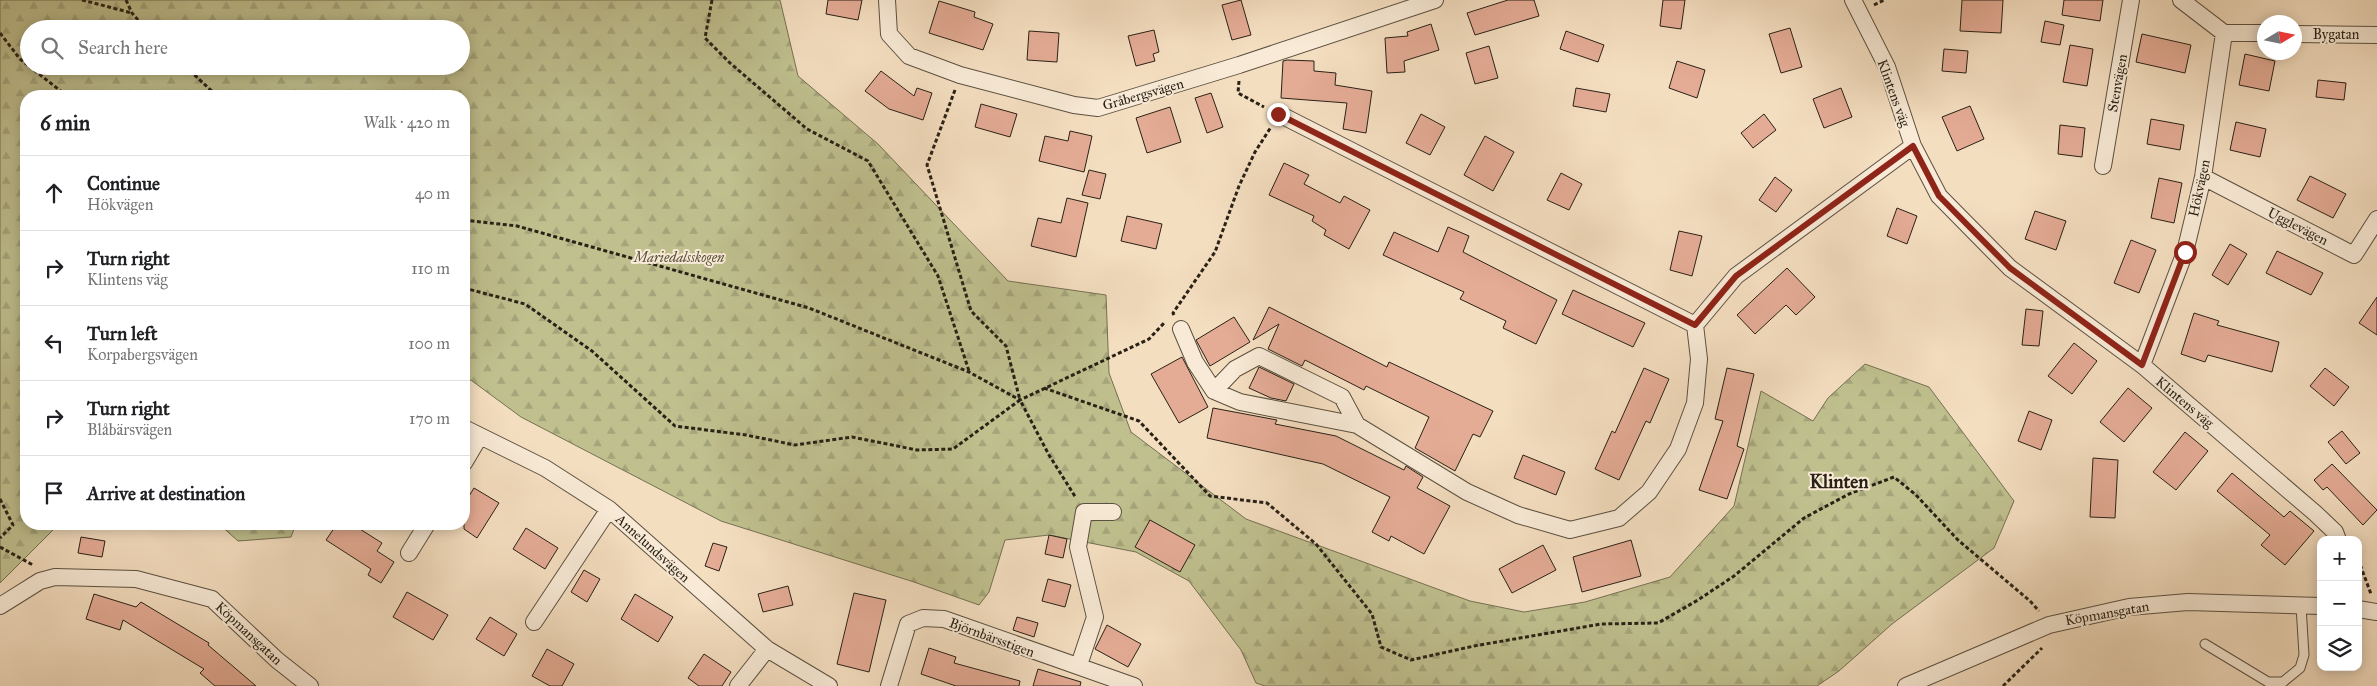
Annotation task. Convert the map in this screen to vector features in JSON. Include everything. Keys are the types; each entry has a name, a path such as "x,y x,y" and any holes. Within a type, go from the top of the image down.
{"street":[{"name":"Gråbergsvägen","path":"887,0 889,34 909,56 960,75 1074,106 1098,108 1239,65 1435,0"},
{"name":"Klintens väg","path":"1853,0 1887,67 1913,146 1939,196 2010,268 2142,365 2316,512 2336,536"},
{"name":"Stenvägen","path":"2103,166 2131,0"},
{"path":"2181,0 2224,33 2257,33"},
{"name":"Hökvägen","path":"2142,365 2185,252 2203,177 2224,33"},
{"name":"Bygatan","path":"2302,34 2377,35"},
{"path":"1278,114 1695,325"},
{"path":"1181,329 1195,362 1214,391 1240,402 1357,425 1467,492 1518,515 1570,530 1618,518 1649,492 1678,448 1695,403 1699,359 1695,325 1736,276 1913,146"},
{"name":"Ugglevägen","path":"2203,177 2354,255 2377,219"},
{"path":"1214,391 1234,368 1259,356 1342,397 1357,425"},
{"name":"Annelundsvägen","path":"470,431 545,468 609,509 767,650 829,686"},
{"path":"470,453 480,436"},
{"path":"534,622 609,509"},
{"path":"1079,665 1094,617 1078,547 1084,512 1114,512"},
{"path":"408,554 423,530"},
{"path":"0,606 40,581 55,577"},
{"name":"Köpmansgatan","path":"55,577 136,579 212,599 277,660 310,686"},
{"name":"Köpmansgatan","path":"1906,686 2050,625 2129,607 2188,602 2317,606"},
{"path":"2362,608 2376,605"},
{"name":"Björnbärsstigen","path":"890,686 908,624 923,618 944,619 1047,657 1079,665 1134,686"},
{"path":"738,686 767,650"}],"lane":[{"path":"2205,644 2268,682 2283,682 2300,668 2304,655 2301,606"}],"path":[{"path":"82,0 132,13"},
{"path":"126,0 132,13 138,20"},
{"path":"712,0 705,38 807,129 868,161 938,276 970,372"},
{"path":"0,33 20,59"},
{"path":"470,290 525,304 592,351 675,426 746,435 795,445 852,437 917,450 953,449 1020,400 1149,339 1173,313 1215,252 1239,186 1255,152 1278,114 1238,93 1239,65"},
{"path":"40,75 59,90"},
{"path":"195,75 211,90"},
{"path":"960,75 927,165 971,311 1006,346 1020,400 1049,455 1084,512"},
{"path":"470,221 517,226 808,308 970,372 1020,400"},
{"path":"1173,313 1181,329"},
{"path":"1044,388 1139,421 1210,496 1267,503 1316,544 1372,614 1381,647 1411,660 1474,646 1601,624 1658,623 1734,576 1804,518 1849,494 1894,477 1916,495 1958,540 2030,601 2050,625"},
{"path":"0,499 13,525 0,538"},
{"path":"0,547 55,577"},
{"path":"2362,571 2368,590 2376,605"},
{"path":"2004,686 2045,645"}],"green space":[{"name":"Mariedalsskogen","path":"0,0 780,0 798,76 878,144 1008,281 1106,295 1109,373 1131,432 1246,519 1470,601 1524,612 1585,602 1670,577 1734,506 1761,391 1813,421 1828,398 1865,364 1929,387 2014,501 1994,548 1892,624 1839,671 1817,686 1265,686 1256,683 1241,650 1189,581 1136,552 1049,535 1005,540 989,592 979,605 914,582 721,521 521,417 470,379 470,90 20,90 20,530 53,530 0,583"},
{"path":"226,530 294,530 291,537 238,541"}],"building":[{"path":"828,0 862,0 858,20 826,14"},
{"path":"1241,0 1251,35 1232,40 1222,5"},
{"path":"1508,0 1534,0 1539,16 1475,35 1467,13"},
{"path":"1663,0 1685,0 1681,29 1660,26"},
{"path":"1962,0 2003,0 2001,33 1960,31"},
{"path":"2064,0 2103,0 2100,21 2062,15"},
{"path":"939,1 975,12 974,17 993,24 983,50 929,33"},
{"path":"2045,21 2064,25 2060,45 2041,42"},
{"path":"1431,24 1439,50 1404,61 1405,72 1387,73 1385,38 1408,36 1407,32"},
{"path":"1790,28 1802,67 1781,73 1769,34"},
{"path":"1154,30 1159,52 1153,54 1155,61 1136,66 1128,36"},
{"path":"1029,31 1059,33 1057,62 1027,60"},
{"path":"1566,31 1604,45 1598,62 1560,49"},
{"path":"2142,34 2191,45 2185,73 2136,62"},
{"path":"2070,45 2093,49 2087,86 2063,82"},
{"path":"1489,46 1498,78 1475,84 1466,53"},
{"path":"1944,49 1968,51 1966,73 1942,71"},
{"path":"2245,54 2257,57 2257,60 2275,61 2269,91 2239,85"},
{"path":"1283,61 1314,61 1314,71 1336,73 1335,85 1372,91 1366,133 1343,129 1347,103 1281,98"},
{"path":"1677,61 1705,70 1697,98 1669,88"},
{"path":"881,71 914,96 917,88 932,93 923,120 889,109 865,91"},
{"path":"2318,80 2346,83 2344,100 2316,97"},
{"path":"1576,88 1610,94 1606,112 1573,106"},
{"path":"1841,88 1852,117 1824,128 1813,99"},
{"path":"1211,93 1223,127 1207,133 1195,98"},
{"path":"981,104 1017,114 1010,137 975,127"},
{"path":"1970,106 1984,139 1957,151 1942,117"},
{"path":"1170,107 1181,142 1147,153 1136,118"},
{"path":"1421,114 1445,127 1430,155 1406,143"},
{"path":"1764,114 1776,130 1753,148 1741,133"},
{"path":"2151,119 2184,125 2180,150 2147,144"},
{"path":"2236,122 2266,129 2260,157 2230,150"},
{"path":"2060,125 2085,128 2082,157 2058,154"},
{"path":"1070,131 1092,136 1084,172 1039,161 1045,136 1068,141"},
{"path":"1485,136 1514,152 1493,191 1464,175"},
{"path":"1284,163 1309,175 1304,184 1340,203 1344,196 1370,210 1349,249 1324,235 1326,230 1312,221 1314,216 1269,195"},
{"path":"1089,170 1106,174 1100,199 1082,195"},
{"path":"1561,173 1582,184 1569,210 1547,200"},
{"path":"2310,176 2346,194 2333,218 2297,200"},
{"path":"1775,177 1792,190 1776,212 1759,200"},
{"path":"2159,178 2182,183 2174,223 2151,218"},
{"path":"1067,198 1088,203 1076,257 1031,246 1038,218 1061,223"},
{"path":"1897,208 1917,216 1907,244 1887,236"},
{"path":"2035,211 2066,221 2056,250 2025,239"},
{"path":"1127,216 1162,224 1156,249 1121,241"},
{"path":"1448,227 1469,236 1463,252 1557,300 1536,344 1503,328 1506,321 1460,299 1464,292 1383,255 1394,232 1438,252"},
{"path":"1679,231 1702,236 1692,276 1670,270"},
{"path":"2131,240 2156,250 2139,293 2114,283"},
{"path":"2230,244 2247,254 2228,285 2212,275"},
{"path":"2277,251 2323,273 2311,295 2266,273"},
{"path":"1787,268 1815,297 1796,315 1786,305 1755,334 1737,315"},
{"path":"1573,290 1645,323 1633,347 1562,314"},
{"path":"2377,297 2377,335 2359,323"},
{"path":"1269,307 1387,367 1389,362 1493,411 1480,437 1473,434 1455,471 1415,448 1429,417 1366,386 1364,390 1305,360 1302,366 1268,349 1279,324 1253,340"},
{"path":"2026,309 2043,311 2039,346 2022,345"},
{"path":"2194,313 2219,321 2217,325 2279,342 2272,372 2208,355 2205,362 2181,354"},
{"path":"1234,317 1250,342 1210,366 1196,340"},
{"path":"2074,343 2097,361 2072,394 2048,376"},
{"path":"1182,357 1208,407 1179,423 1151,374"},
{"path":"1259,367 1294,384 1286,401 1271,398 1249,388"},
{"path":"1644,368 1669,379 1650,423 1646,421 1619,480 1595,469 1612,431 1615,433"},
{"path":"1727,368 1754,374 1737,446 1744,449 1727,499 1699,490 1723,421 1715,419"},
{"path":"2325,368 2349,387 2334,406 2310,386"},
{"path":"2128,388 2152,408 2124,442 2100,422"},
{"path":"1213,408 1277,420 1275,424 1336,436 1404,470 1406,466 1423,477 1417,488 1450,506 1424,554 1391,536 1389,541 1372,532 1390,497 1323,464 1207,438"},
{"path":"2029,411 2052,420 2041,450 2018,441"},
{"path":"2342,431 2360,453 2346,464 2328,442"},
{"path":"2185,432 2208,451 2176,490 2153,472"},
{"path":"1523,455 1565,472 1556,495 1514,478"},
{"path":"2093,458 2118,460 2115,518 2090,517"},
{"path":"2332,464 2377,510 2363,525 2327,487 2323,490 2314,480"},
{"path":"2232,473 2284,517 2290,511 2314,531 2285,565 2261,545 2270,535 2217,491"},
{"path":"474,488 499,503 477,538 465,530 470,530 470,494"},
{"path":"1150,520 1195,545 1180,572 1135,547"},
{"path":"526,528 558,548 545,569 513,549"},
{"path":"333,530 361,530 382,543 377,551 394,562 381,583 368,575 371,569 326,540"},
{"path":"1049,535 1067,539 1063,558 1045,554"},
{"path":"81,537 105,541 102,557 78,553"},
{"path":"1631,540 1641,576 1582,592 1573,557"},
{"path":"713,543 727,547 719,571 705,566"},
{"path":"1543,545 1556,570 1512,593 1499,569"},
{"path":"584,570 600,579 587,602 571,592"},
{"path":"1048,579 1071,585 1065,607 1042,601"},
{"path":"788,586 793,605 763,612 758,594"},
{"path":"407,592 448,615 433,640 393,617"},
{"path":"854,593 886,600 869,672 837,664"},
{"path":"94,594 136,607 141,602 209,643 208,645 256,686 215,686 200,673 204,669 123,620 120,630 86,619"},
{"path":"635,594 673,617 658,642 621,619"},
{"path":"490,617 517,634 504,656 476,639"},
{"path":"1017,617 1038,623 1034,637 1013,630"},
{"path":"1107,625 1141,644 1128,667 1095,649"},
{"path":"929,648 956,657 954,663 1020,681 1019,686 956,686 921,674"},
{"path":"547,649 574,664 562,686 550,686 532,676"},
{"path":"704,654 731,672 722,686 699,686 688,678"},
{"path":"1038,669 1081,682 1080,686 1033,686"}],"district":[{"name":"Klinten","path":"1839,481"}],"route":[{"path":"1278,114 1695,325 1736,276 1913,146 1939,196 2010,268 2142,365 2185,252"}]}
